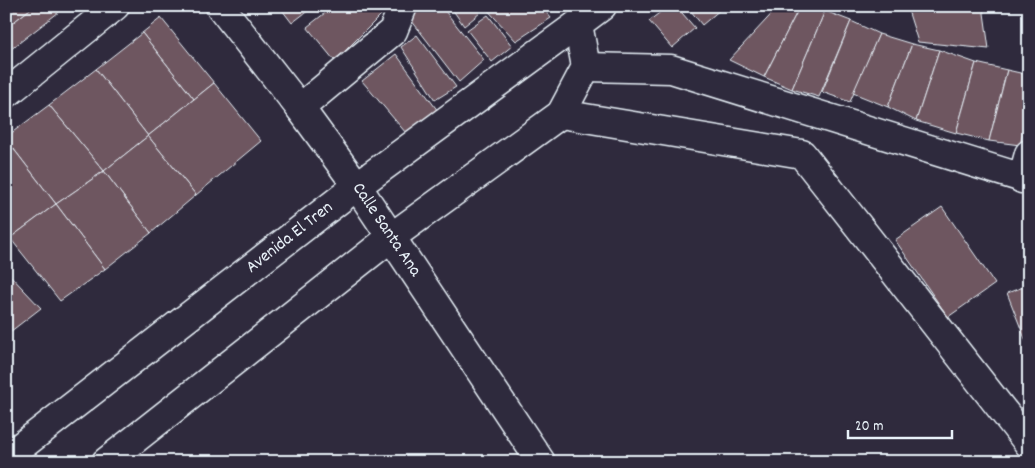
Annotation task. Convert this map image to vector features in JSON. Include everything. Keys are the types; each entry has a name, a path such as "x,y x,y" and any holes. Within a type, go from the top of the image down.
{"street":[{"path":"6,94 115,6"},
{"name":"Calle Santa Ana","path":"220,6 300,108 357,186 541,462"},
{"path":"300,108 393,31 403,6"},
{"name":"Avenida El Tren","path":"6,458 357,186 602,6"},
{"path":"106,462 390,238 561,114 586,67 578,24"},
{"path":"586,67 671,69 1026,171"},
{"path":"561,114 802,154 1029,444"}],"building":[{"path":"6,6 34,6 6,28"},
{"path":"34,6 54,6 59,12 6,53 6,28"},
{"path":"279,6 314,6 292,23"},
{"path":"334,6 377,6 382,14 334,60 307,27"},
{"path":"420,6 441,6 484,60 459,82 408,16"},
{"path":"450,6 474,6 480,13 464,26"},
{"path":"484,6 541,6 551,18 516,41"},
{"path":"668,6 676,6 695,28 672,48 649,21"},
{"path":"687,6 718,6 721,9 702,25"},
{"path":"779,6 795,6 798,10 764,77 729,60"},
{"path":"983,6 989,49 918,42 907,7"},
{"path":"798,10 825,11 792,89 764,77"},
{"path":"825,11 851,21 819,97 792,89"},
{"path":"488,15 512,46 492,62 467,30"},
{"path":"161,18 214,83 194,99 142,33"},
{"path":"851,21 879,34 850,102 822,92"},
{"path":"142,33 194,99 148,136 96,69"},
{"path":"879,34 912,44 888,107 853,93"},
{"path":"417,35 456,87 435,100 401,47"},
{"path":"912,44 939,50 916,121 888,107"},
{"path":"939,50 976,63 956,133 916,121"},
{"path":"396,54 438,111 406,133 362,81"},
{"path":"976,63 1007,70 989,141 956,133"},
{"path":"96,69 148,136 104,171 49,105"},
{"path":"1007,70 1029,75 1029,109 1020,145 989,141"},
{"path":"214,83 261,141 196,195 148,136"},
{"path":"49,105 104,171 56,204 6,139 6,137"},
{"path":"148,136 196,195 151,233 104,171"},
{"path":"6,139 56,204 10,238 6,234"},
{"path":"104,171 151,233 105,269 56,204"},
{"path":"56,204 105,269 60,301 10,238"},
{"path":"942,207 995,284 948,317 895,240"},
{"path":"6,271 41,308 6,335"},
{"path":"1029,285 1029,349 1007,293"}]}
